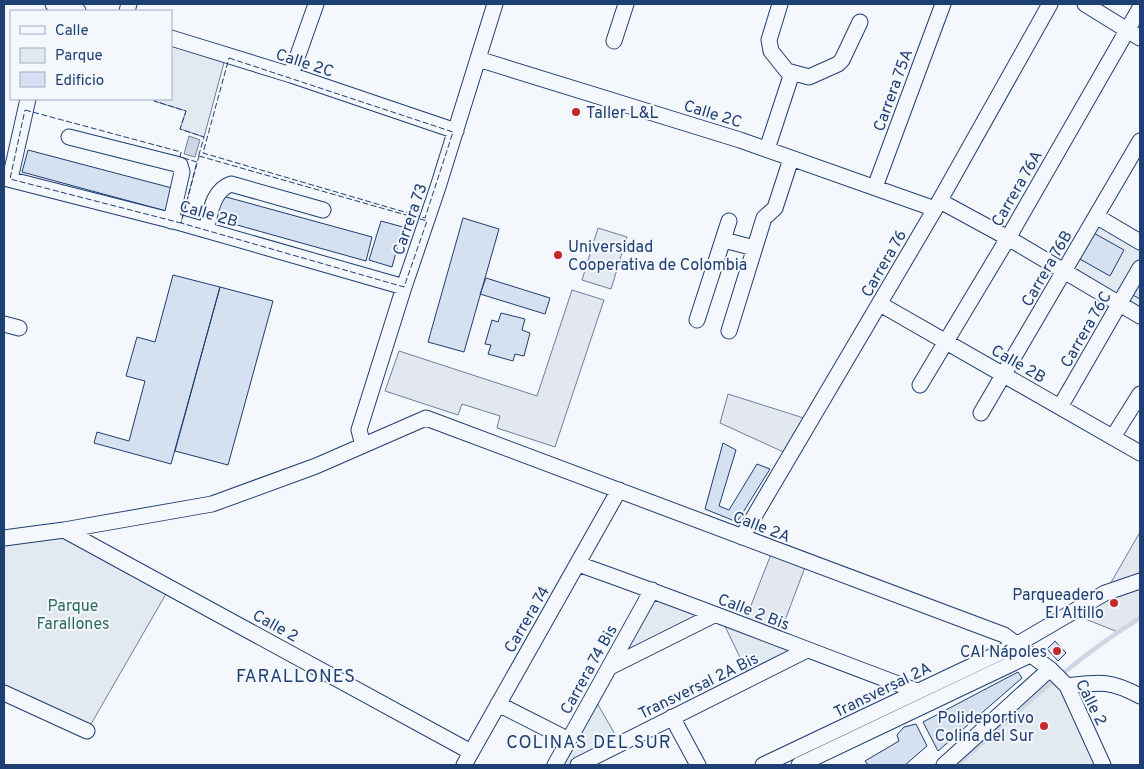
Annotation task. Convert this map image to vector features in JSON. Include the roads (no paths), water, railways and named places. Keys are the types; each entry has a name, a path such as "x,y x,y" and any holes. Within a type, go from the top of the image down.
{"street":[{"path":"53,4 74,10"},
{"path":"291,75 316,4"},
{"name":"Carrera 73","path":"363,445 359,430 495,4"},
{"path":"614,41 626,4"},
{"path":"780,4 769,43 770,51 792,73 813,77 838,64 842,60 860,22"},
{"name":"Carrera 75A","path":"875,188 943,4"},
{"name":"Carrera 76","path":"742,537 880,304 1050,4"},
{"path":"1085,4 1134,34"},
{"name":"Carrera 76A","path":"920,385 1134,34 1140,8"},
{"name":"Calle 2C","path":"172,38 291,75 456,131"},
{"name":"Calle 2C","path":"478,59 766,149 875,188 937,205 1008,238 1140,316"},
{"path":"766,149 792,73"},
{"path":"7,178 28,100"},
{"path":"69,136 180,165 182,172 171,221"},
{"name":"Carrera 76B","path":"981,413 1140,141"},
{"path":"730,330 764,218 775,208 792,159"},
{"name":"Calle 2B","path":"7,178 206,230 404,287"},
{"path":"206,230 216,196 222,188 231,184 323,210"},
{"path":"1096,216 1140,242"},
{"path":"697,320 730,231 755,244"},
{"name":"Carrera 76C","path":"1060,407 1140,268"},
{"name":"Calle 2B","path":"880,304 1140,453"},
{"path":"4,324 19,328"},
{"path":"1114,437 1140,394"},
{"name":"Calle 2A","path":"4,538 64,530 212,504 316,466 426,418 1004,635 1016,645"},
{"name":"Carrera 74","path":"468,759 619,490"},
{"name":"Calle 2","path":"64,530 468,759"},
{"name":"Calle 2 Bis","path":"578,564 652,590 917,691"},
{"path":"1016,645 1105,593 1140,581"},
{"name":"Carrera 74 Bis","path":"555,765 652,590"},
{"path":"610,667 714,615"},
{"name":"Calle 2","path":"1016,645 1050,669 1067,686 1104,765"},
{"name":"Transversal 2A","path":"763,765 1016,645"},
{"name":"Transversal 2A Bis","path":"578,765 807,650"},
{"name":"Transversal 2A","path":"799,765 1030,655"},
{"path":"944,765 1050,669"},
{"path":"1067,686 1103,683 1116,684 1140,696"},
{"path":"4,693 87,731"},
{"path":"498,704 570,740"},
{"path":"672,717 698,765"}],"waterway":[{"path":"957,765 1068,669 1140,618"}],"place":[{"name":"Taller L&L","path":"576,112"},
{"name":"Universidad Cooperativa de Colombia","path":"558,255"},
{"name":"Parqueadero El Altillo","path":"1114,603"},
{"name":"CAI Nápoles","path":"1057,651"},
{"name":"Polideportivo Colina del Sur","path":"1044,726"}],"district":[{"name":"FARALLONES","path":"296,676"},
{"name":"COLINAS DEL SUR","path":"589,742"}],"park label":[{"name":"Parque Farallones","path":"73,614"}]}
